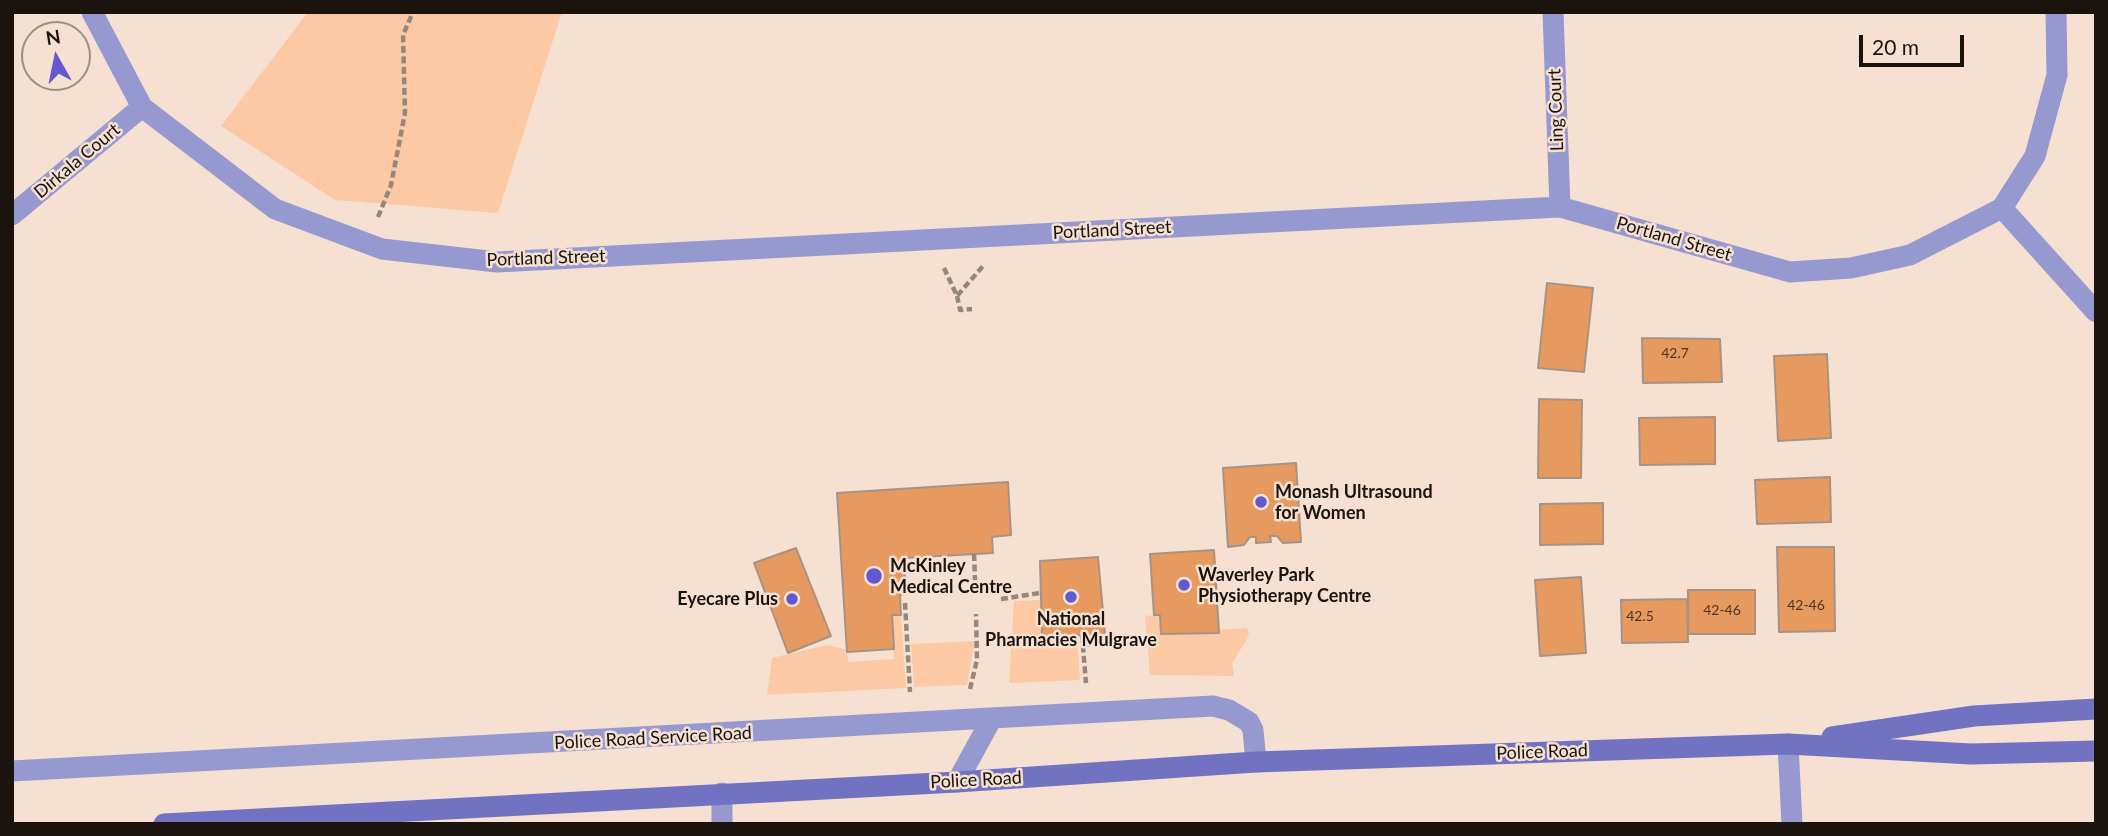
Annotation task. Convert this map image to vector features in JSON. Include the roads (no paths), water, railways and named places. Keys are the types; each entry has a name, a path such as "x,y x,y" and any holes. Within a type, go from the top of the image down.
{"main road":[{"name":"Police Road","path":"1788,744 1974,716 2096,709"},
{"name":"Police Road","path":"164,824 957,782 1256,762 1788,744 1971,754 2096,751"}],"street":[{"name":"Portland Street","path":"92,12 142,107 275,209 382,249 497,262 1560,207 1790,272 1851,268 1910,256 2002,208"},
{"name":"Ling Court","path":"1553,12 1560,207"},
{"path":"2056,12 2057,75 2035,156 2002,208 2096,312"},
{"name":"Dirkala Court","path":"12,215 142,107"},
{"name":"Police Road Service Road","path":"12,771 1213,706 1230,710 1249,723 1253,730 1256,762"},
{"path":"957,782 992,718"},
{"path":"1788,744 1792,824"},
{"path":"722,793 722,824"}],"place":[{"name":"Monash Ultrasound for Women","path":"1261,502"},
{"name":"McKinley Medical Centre","path":"874,576"},
{"name":"Waverley Park Physiotherapy Centre","path":"1184,585"},
{"name":"National Pharmacies Mulgrave","path":"1071,597"},
{"name":"Eyecare Plus","path":"792,599"}]}
